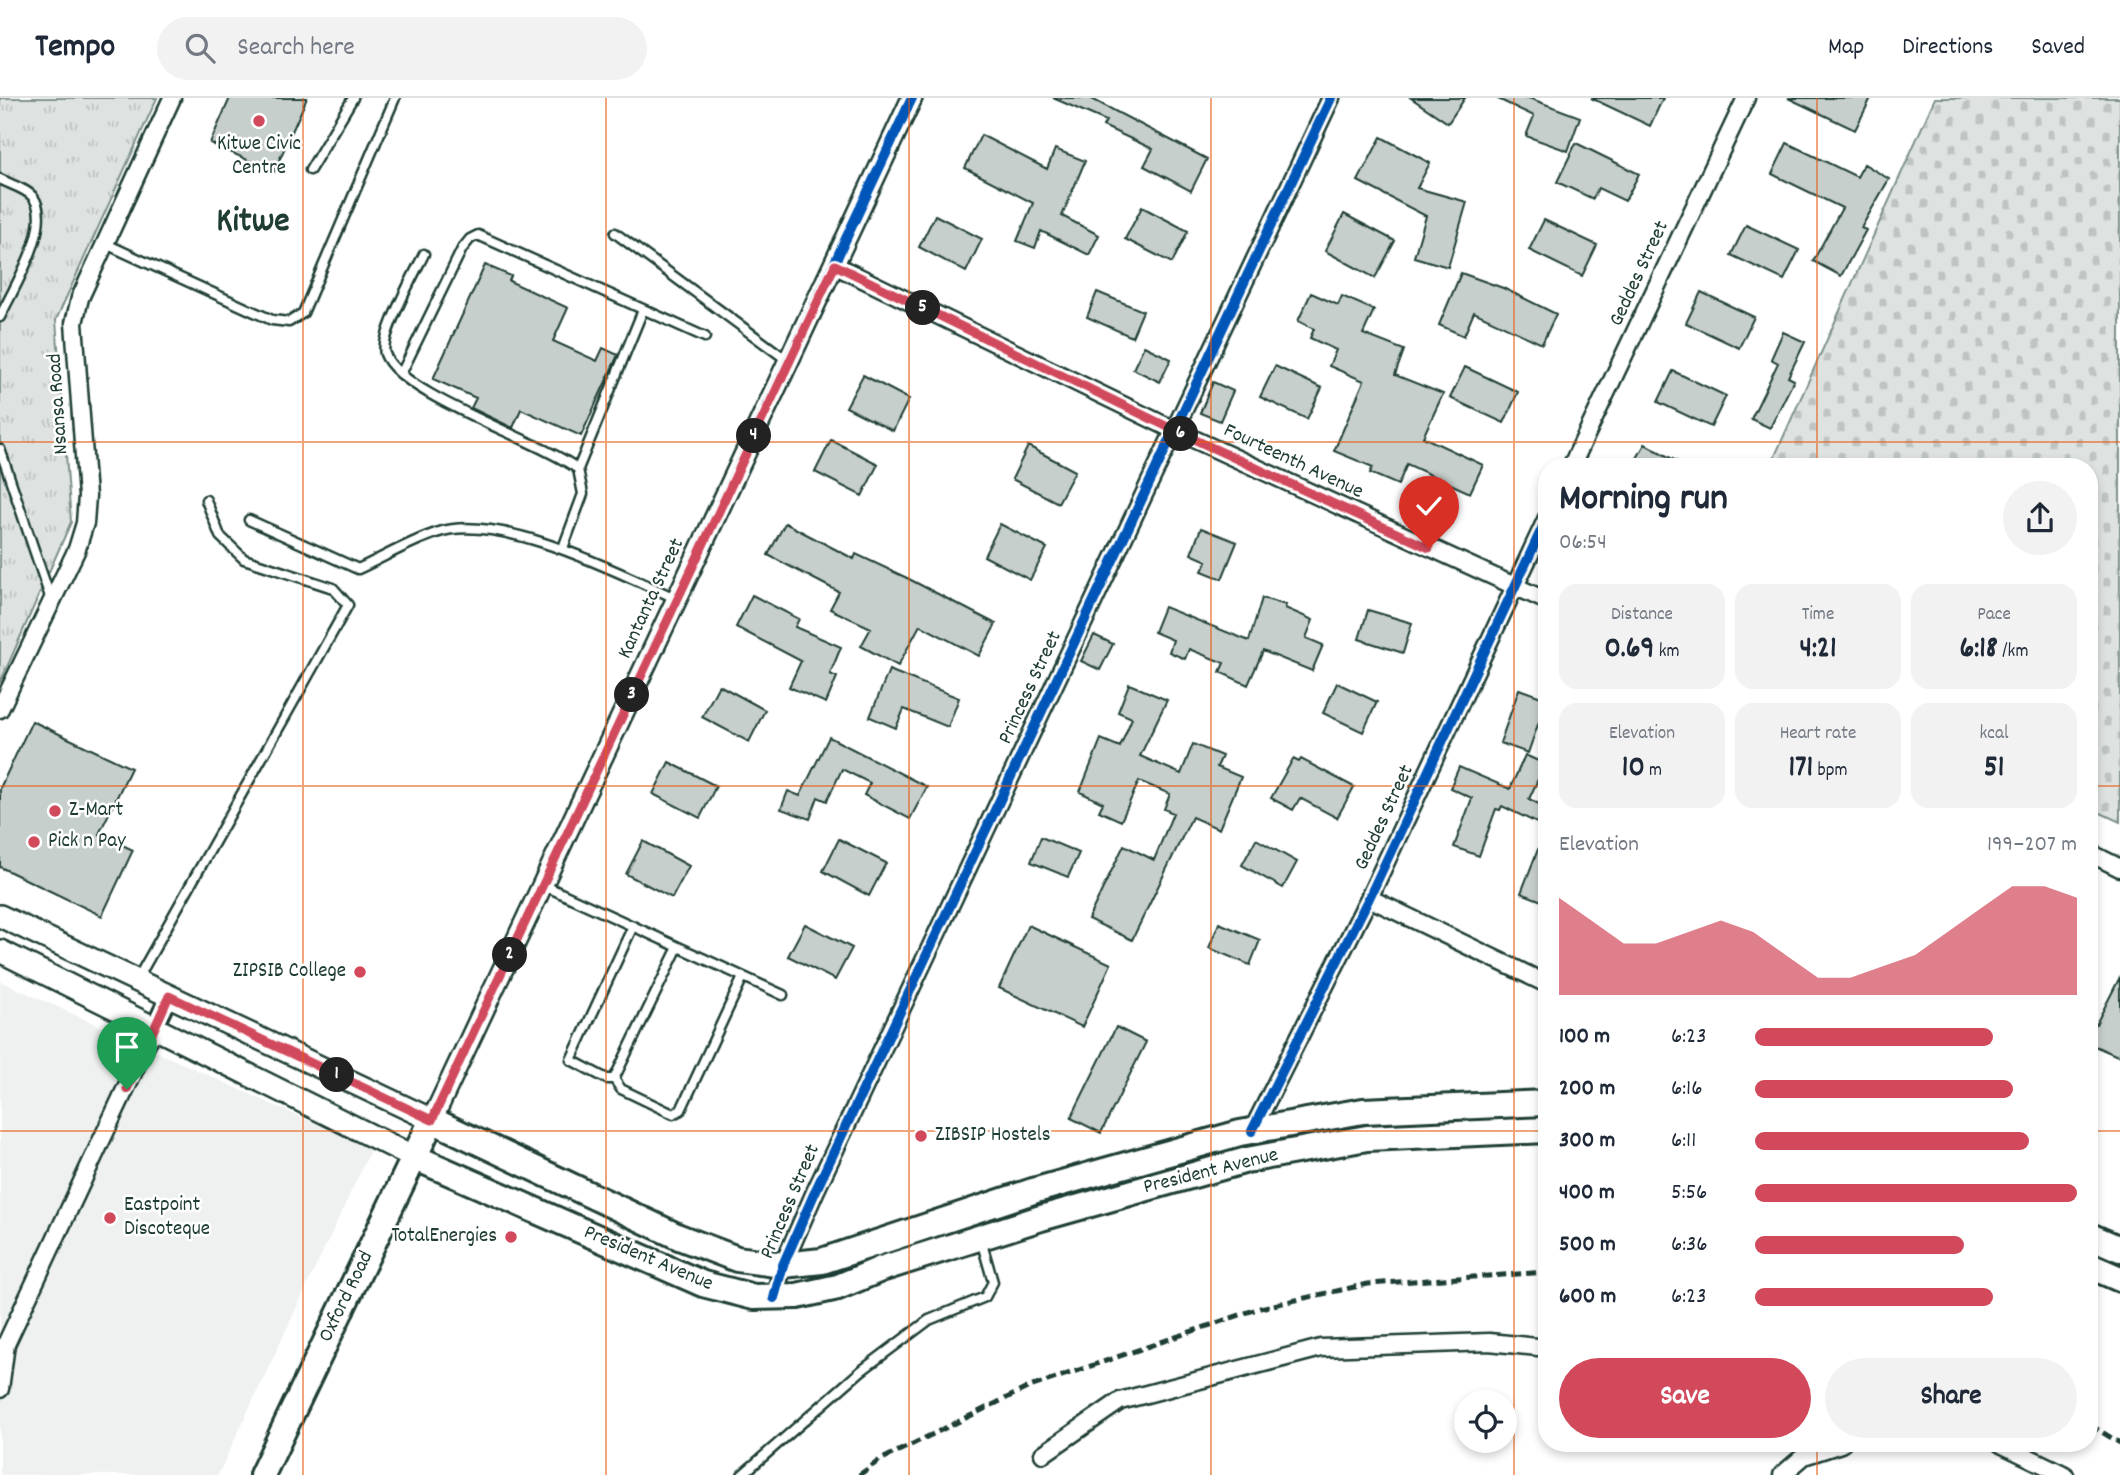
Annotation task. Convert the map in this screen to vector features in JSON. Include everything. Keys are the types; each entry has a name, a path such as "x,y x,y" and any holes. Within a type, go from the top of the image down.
{"highway":[{"name":"President Avenue","path":"432,1120 716,1252 758,1264 783,1265 822,1261 1033,1191 1252,1131 1363,1111 1538,1103"},
{"name":"Oxford Road","path":"262,1475 432,1120"},
{"name":"President Avenue","path":"414,1157 703,1284 734,1294 774,1298 838,1287 881,1269 1247,1160 1367,1138 1538,1130"},
{"path":"556,1220 573,1186"},
{"path":"2098,1239 2120,1249"},
{"path":"703,1284 716,1252"},
{"path":"2098,1269 2120,1279"}],"main road":[{"name":"President Avenue","path":"1,921 136,980 432,1120"},
{"name":"President Avenue","path":"0,950 414,1157"}],"street":[{"name":"Nsansa Road","path":"0,709 52,603 85,523 87,496 74,323 80,298 172,98"},
{"name":"Kantanta Street","path":"432,1120 912,98"},
{"name":"Princess Street","path":"774,1298 783,1265 1331,98"},
{"name":"Geddes Street","path":"1575,458 1746,98"},
{"name":"Fourteenth Avenue","path":"835,265 1174,430 1538,597"},
{"name":"Geddes Street","path":"1252,1131 1369,898 1538,537"},
{"path":"2098,857 2120,868"},
{"path":"1369,898 1538,980"},
{"path":"0,1389 3,1343 169,996"},
{"path":"1043,1454 1120,1401 1321,1348 1489,1342 1538,1347"},
{"path":"1782,1475 1804,1456 1816,1452"},
{"path":"2018,1452 2065,1475"}],"lane":[{"path":"310,170 353,98"},
{"path":"106,244 272,320 289,322 303,313 395,98"},
{"path":"0,179 32,195 40,211 39,232 0,317"},
{"path":"615,233 789,361"},
{"path":"401,374 462,249 470,239 478,235 705,337"},
{"path":"424,254 385,338 385,354 401,374 427,392 579,469"},
{"path":"562,548 583,494 579,469 643,310"},
{"path":"0,449 52,603"},
{"path":"136,980 348,605 333,588 244,559 220,536 206,500"},
{"path":"248,520 358,569 438,532 472,527 562,548 677,599"},
{"path":"543,885 783,995"},
{"path":"614,1079 607,1079 573,1062 571,1057 633,926"},
{"path":"614,1079 678,947"},
{"path":"614,1079 621,1088 677,1114 743,977"},
{"path":"742,1475 861,1371 929,1320 985,1297 993,1282 981,1238"}],"shaded area":[{"path":"0,981 371,1149 218,1475 0,1475"}],"green space":[{"path":"0,98 157,98 56,320 71,522 0,683"},
{"path":"1935,98 2120,98 2120,822 2098,812 2098,458 1774,458"}],"building":[{"name":"Kitwe Civic Centre","path":"230,98 307,98 274,172 210,143"},
{"path":"1053,98 1090,98 1207,159 1191,191 1144,166 1153,149 1103,126 1106,121"},
{"path":"1411,98 1465,98 1448,123"},
{"path":"1496,98 1529,98 1580,117 1568,151 1526,136 1534,116"},
{"path":"1591,98 1663,98 1650,126"},
{"path":"1788,98 1871,98 1855,130"},
{"path":"981,135 1047,169 1055,149 1085,161 1062,216 1099,235 1089,255 1041,231 1035,248 1017,241 1033,203 965,168"},
{"path":"1381,137 1430,163 1417,188 1467,202 1448,267 1414,257 1426,216 1358,181"},
{"path":"1576,143 1639,174 1625,201 1598,188 1593,199 1557,182"},
{"path":"1787,143 1857,177 1864,164 1889,179 1861,228 1866,230 1841,276 1813,261 1842,208 1772,174"},
{"path":"1142,207 1188,231 1172,263 1125,239"},
{"path":"1344,214 1395,241 1375,278 1325,251"},
{"path":"935,215 982,239 966,272 919,247"},
{"path":"1544,220 1597,245 1582,276 1529,250"},
{"path":"1746,225 1799,250 1784,280 1731,255"},
{"path":"485,265 511,276 509,281 568,308 553,341 597,361 603,348 618,355 581,436 521,409 513,428 471,408 476,398 433,379"},
{"path":"1461,273 1503,288 1556,314 1542,344 1474,312 1464,336 1439,325"},
{"path":"1097,292 1143,311 1132,337 1087,317"},
{"path":"1701,292 1754,317 1739,348 1686,323"},
{"path":"1311,293 1338,305 1342,296 1374,310 1363,334 1404,350 1395,375 1443,394 1423,437 1483,465 1470,493 1407,464 1398,485 1370,473 1373,467 1334,451 1364,381 1329,366 1336,350 1310,338 1314,329 1298,321"},
{"path":"1783,332 1805,342 1788,377 1794,380 1770,428 1751,419 1778,363 1771,359"},
{"path":"1144,346 1171,359 1160,382 1133,369"},
{"path":"1275,366 1322,388 1307,419 1260,397"},
{"path":"1465,367 1518,392 1504,423 1450,398"},
{"path":"1673,371 1726,396 1711,427 1658,402"},
{"path":"863,375 909,399 893,431 846,407"},
{"path":"1213,382 1233,391 1220,421 1200,413"},
{"path":"831,440 878,464 862,496 815,472"},
{"path":"1645,444 1671,458 1637,458"},
{"path":"1028,446 1075,471 1058,503 1012,479"},
{"path":"785,523 854,559 856,554 907,578 996,624 979,656 920,625 898,666 861,646 871,628 830,609 839,592 768,555"},
{"path":"1000,524 1047,548 1030,580 984,556"},
{"path":"1201,528 1237,542 1222,579 1202,571 1207,561 1191,554"},
{"path":"752,595 799,619 795,627 841,647 830,674 837,677 826,703 789,687 801,661 736,627"},
{"path":"1262,598 1286,605 1285,608 1313,620 1306,638 1323,645 1312,671 1263,651 1248,685 1220,672 1224,663 1189,649 1185,659 1169,652 1173,640 1154,632 1164,607 1249,641"},
{"path":"1368,610 1412,623 1403,653 1359,639"},
{"path":"1094,635 1113,644 1100,670 1081,661"},
{"path":"889,670 959,698 948,727 904,709 896,728 870,717"},
{"path":"1337,683 1377,702 1363,732 1323,713"},
{"path":"1129,684 1167,700 1140,756 1181,774 1193,744 1222,756 1217,767 1241,777 1219,829 1192,817 1132,940 1088,919 1124,845 1154,860 1173,813 1164,809 1170,794 1139,781 1121,821 1099,811 1103,803 1080,792 1101,739 1120,747 1132,718 1118,712"},
{"path":"719,685 765,710 749,742 702,717"},
{"path":"1519,689 1538,696 1538,725 1528,753 1500,743"},
{"name":"Z-Mart","path":"32,721 131,768 99,834 133,850 102,916 0,867 0,788"},
{"path":"829,737 927,787 910,819 864,795 870,783 842,769 827,801 818,797 810,819 781,809 788,791 800,796"},
{"path":"1525,755 1538,761 1538,779 1529,799 1538,804 1538,824 1502,806 1500,810 1496,809 1479,856 1454,847 1472,798 1450,788 1459,767 1510,789"},
{"path":"1293,759 1299,762 1301,759 1354,787 1337,818 1300,798 1293,810 1271,798"},
{"path":"669,762 716,786 700,818 653,794"},
{"path":"1041,837 1079,853 1068,877 1031,862"},
{"path":"839,839 886,863 869,896 823,871"},
{"path":"1256,839 1297,862 1283,888 1242,865"},
{"path":"643,841 689,866 672,898 626,874"},
{"path":"1538,849 1538,900 1521,893"},
{"path":"1219,923 1260,940 1250,965 1209,948"},
{"path":"805,924 852,948 835,980 788,956"},
{"path":"1028,925 1111,964 1082,1027 999,988"},
{"path":"2120,977 2120,1057 2098,1047 2098,1020"},
{"path":"1116,1027 1146,1042 1101,1133 1071,1118"}],"railway":[{"path":"859,1475 880,1460 1027,1388 1260,1308 1368,1284 1538,1273"},
{"path":"2098,1430 2120,1443"}],"cycle path":[{"path":"432,1120 912,98"},
{"path":"774,1298 783,1265 815,1192 1331,98"},
{"path":"1252,1131 1369,898 1538,537"}],"place":[{"name":"Kitwe Civic Centre","path":"259,121"},
{"name":"Z-Mart","path":"55,811"},
{"name":"Pick n Pay","path":"34,842"},
{"name":"ZIPSIB College","path":"360,972"},
{"name":"ZIBSIP Hostels","path":"921,1136"},
{"name":"Eastpoint Discoteque","path":"110,1218"},
{"name":"TotalEnergies","path":"511,1237"}],"district":[{"name":"Kitwe","path":"253,223"}],"route":[{"path":"127,1089 169,996 432,1120 835,265 1174,430 1429,548"}]}
